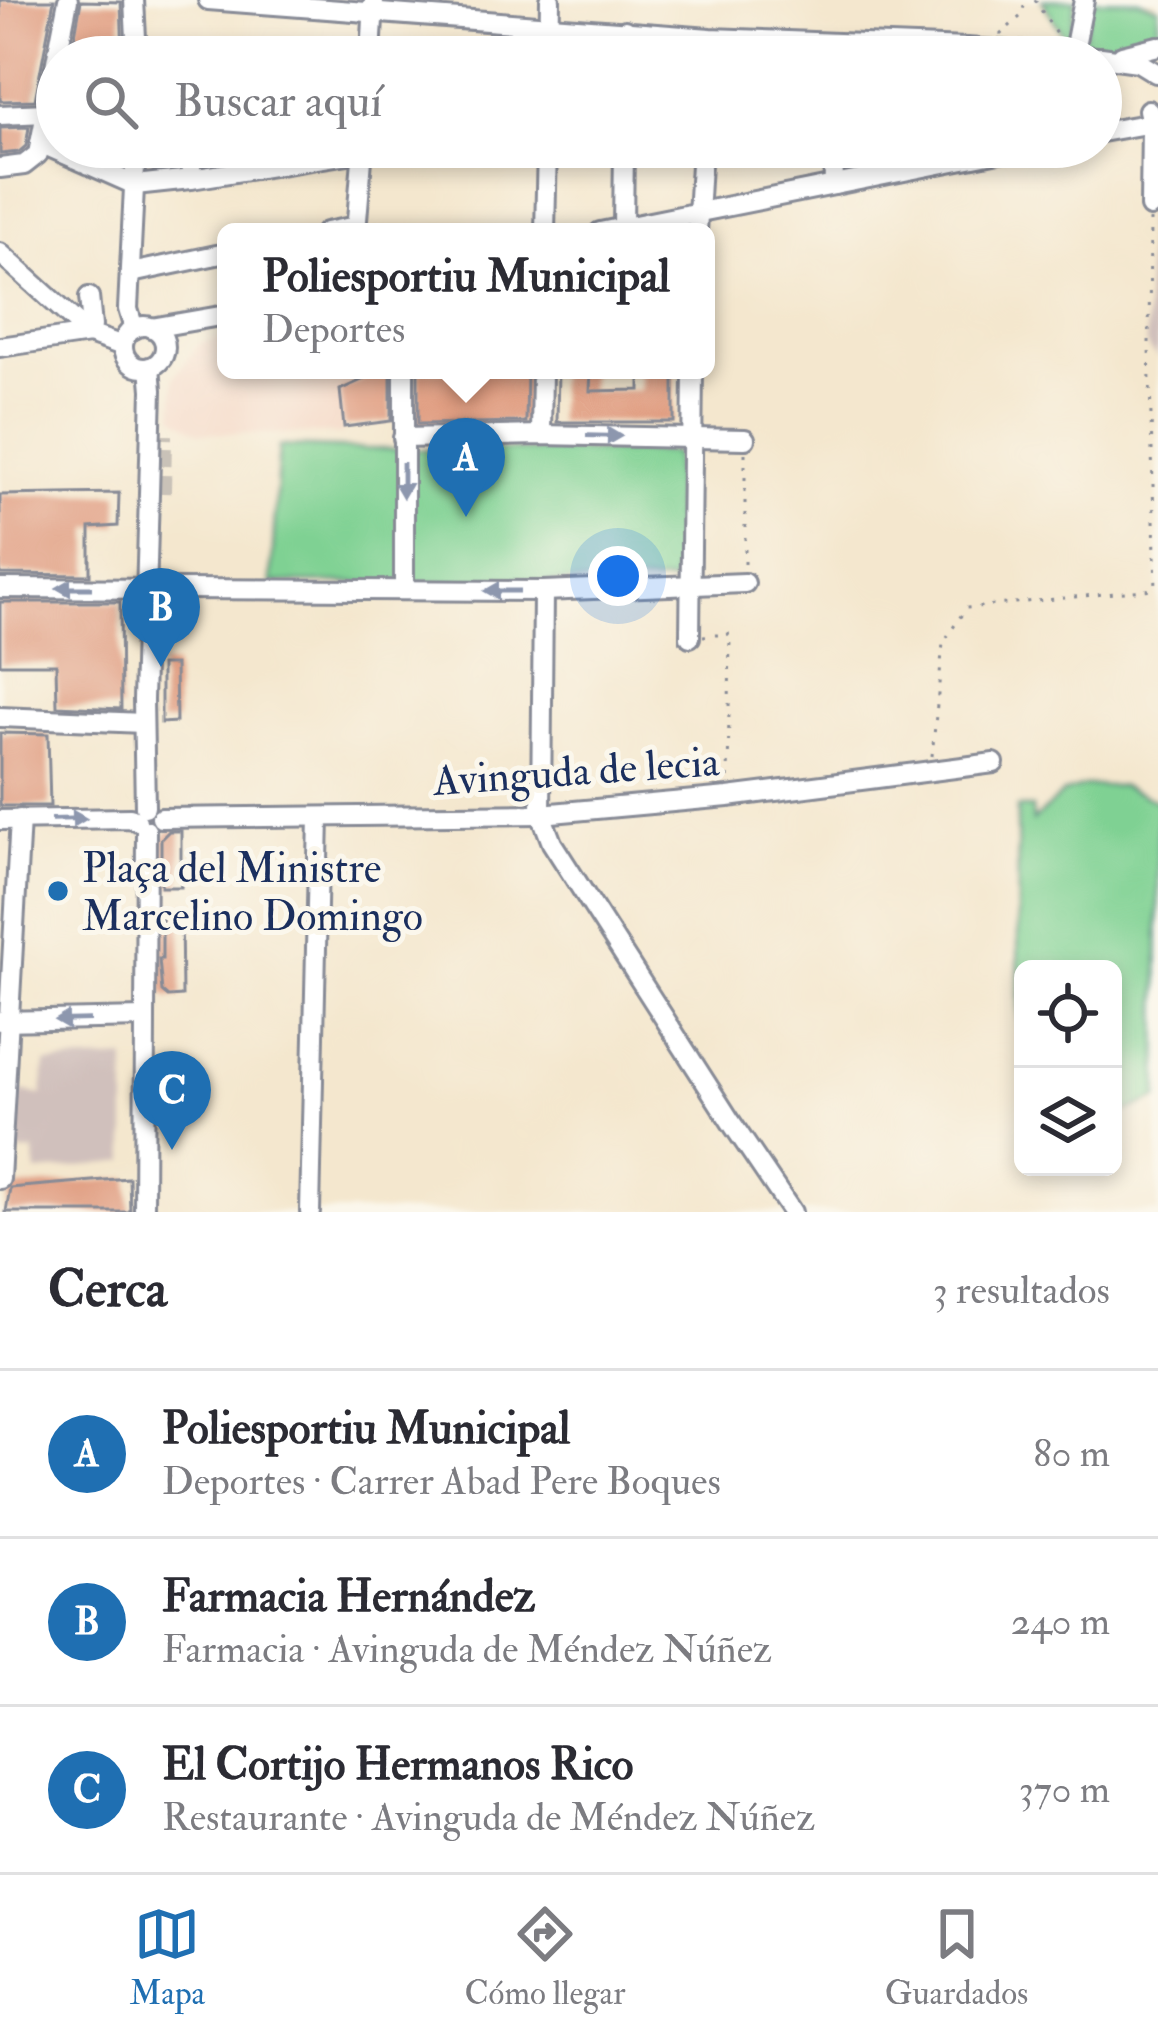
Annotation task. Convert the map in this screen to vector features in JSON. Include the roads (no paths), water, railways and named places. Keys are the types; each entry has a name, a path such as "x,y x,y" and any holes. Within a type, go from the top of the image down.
{"street":[{"path":"62,36 68,0"},
{"path":"134,0 136,36"},
{"path":"208,0 374,6 655,36"},
{"path":"550,0 550,36"},
{"path":"1076,36 1084,0"},
{"path":"372,36 374,6"},
{"path":"625,30 625,36"},
{"path":"1122,53 1158,46"},
{"path":"1122,60 1138,62 1157,79 1150,207"},
{"path":"0,115 36,109"},
{"path":"1122,128 1152,119"},
{"path":"0,168 36,156"},
{"path":"97,168 135,185 254,168"},
{"path":"135,168 128,309 136,334 127,359 131,363 158,359 179,332 197,321"},
{"path":"191,168 191,179"},
{"path":"357,223 361,168"},
{"path":"544,223 546,168"},
{"path":"623,223 624,168"},
{"path":"697,223 701,168"},
{"path":"834,168 834,185"},
{"path":"642,223 919,168"},
{"path":"0,253 90,330"},
{"path":"130,273 217,255"},
{"path":"89,297 90,330"},
{"path":"136,334 217,317"},
{"path":"0,347 90,330 161,336 152,390 143,723 147,819 144,1212"},
{"path":"158,359 163,436"},
{"path":"404,379 404,590"},
{"path":"541,435 542,379"},
{"path":"690,637 693,379"},
{"path":"403,438 745,439"},
{"path":"148,550 160,526 162,493"},
{"path":"0,588 543,592 745,584"},
{"path":"543,592 542,814 552,843 792,1212"},
{"path":"0,717 143,723"},
{"name":"Avinguda de lecia","path":"10,820 542,814 728,797 994,763"},
{"path":"310,1212 319,817"},
{"path":"0,1179 10,820"},
{"path":"4,1021 144,1018"}],"tunnel":[{"path":"162,493 163,435"}],"place":[{"name":"Poliesportiu Municipal","path":"466,517"},
{"name":"Farmacia Hernández","path":"161,667"},
{"name":"Plaça del Ministre Marcelino Domingo","path":"58,891"},
{"name":"El Cortijo Hermanos Rico","path":"172,1150"}]}
